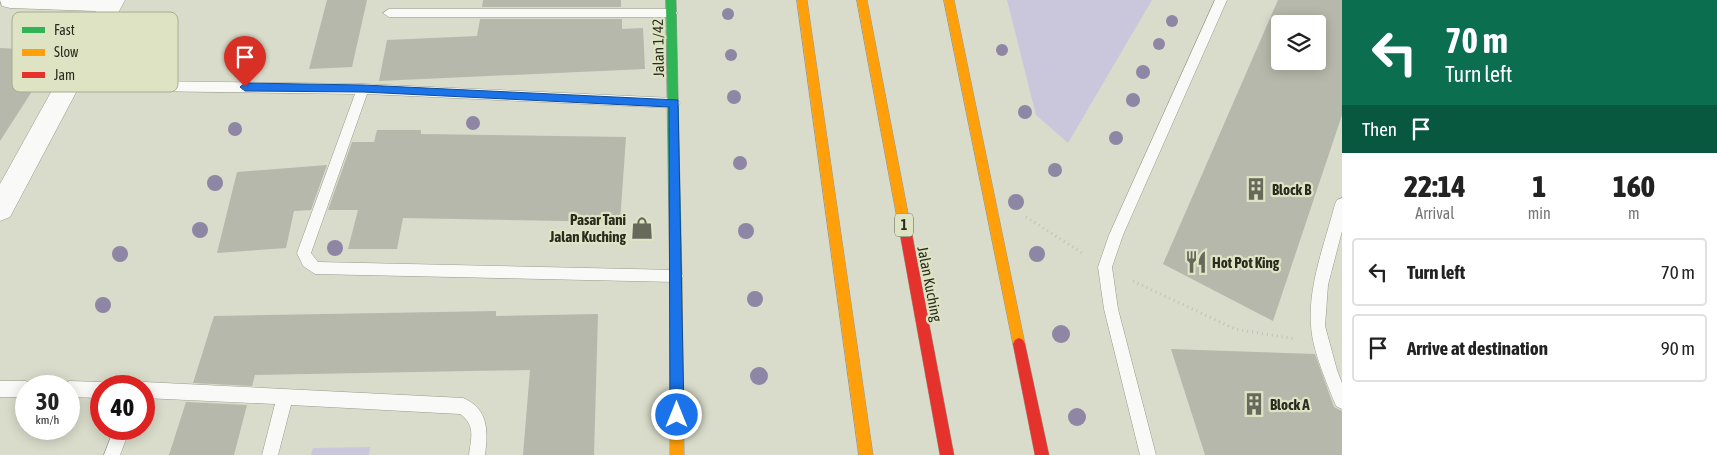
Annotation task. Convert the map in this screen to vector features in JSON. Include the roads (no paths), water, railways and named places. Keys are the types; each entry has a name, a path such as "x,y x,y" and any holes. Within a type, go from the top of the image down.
{"main road":[{"name":"Jalan 1/42","path":"671,0 674,103 677,455"},
{"path":"802,0 866,455"},
{"path":"949,0 1042,455"},
{"name":"Jalan Kuching","path":"863,1 947,455"}],"street":[{"path":"10,0 113,2"},
{"path":"0,209 64,92"}],"lane":[{"path":"1148,455 1111,309 1105,267 1116,235 1221,0"},
{"path":"389,13 672,13"},
{"path":"178,86 363,88 674,103"},
{"path":"363,88 304,252 308,262 315,268 676,276"},
{"path":"1342,204 1321,285 1318,326 1329,370 1342,401"},
{"path":"0,389 15,389"},
{"path":"155,390 463,406 475,414 481,426 477,455"},
{"path":"270,455 285,396"},
{"path":"112,455 118,440"}],"place":[{"name":"Block B","path":"1256,189"},
{"name":"Pasar Tani Jalan Kuching","path":"642,228"},
{"name":"Hot Pot King","path":"1196,262"},
{"name":"Block A","path":"1254,404"}]}
